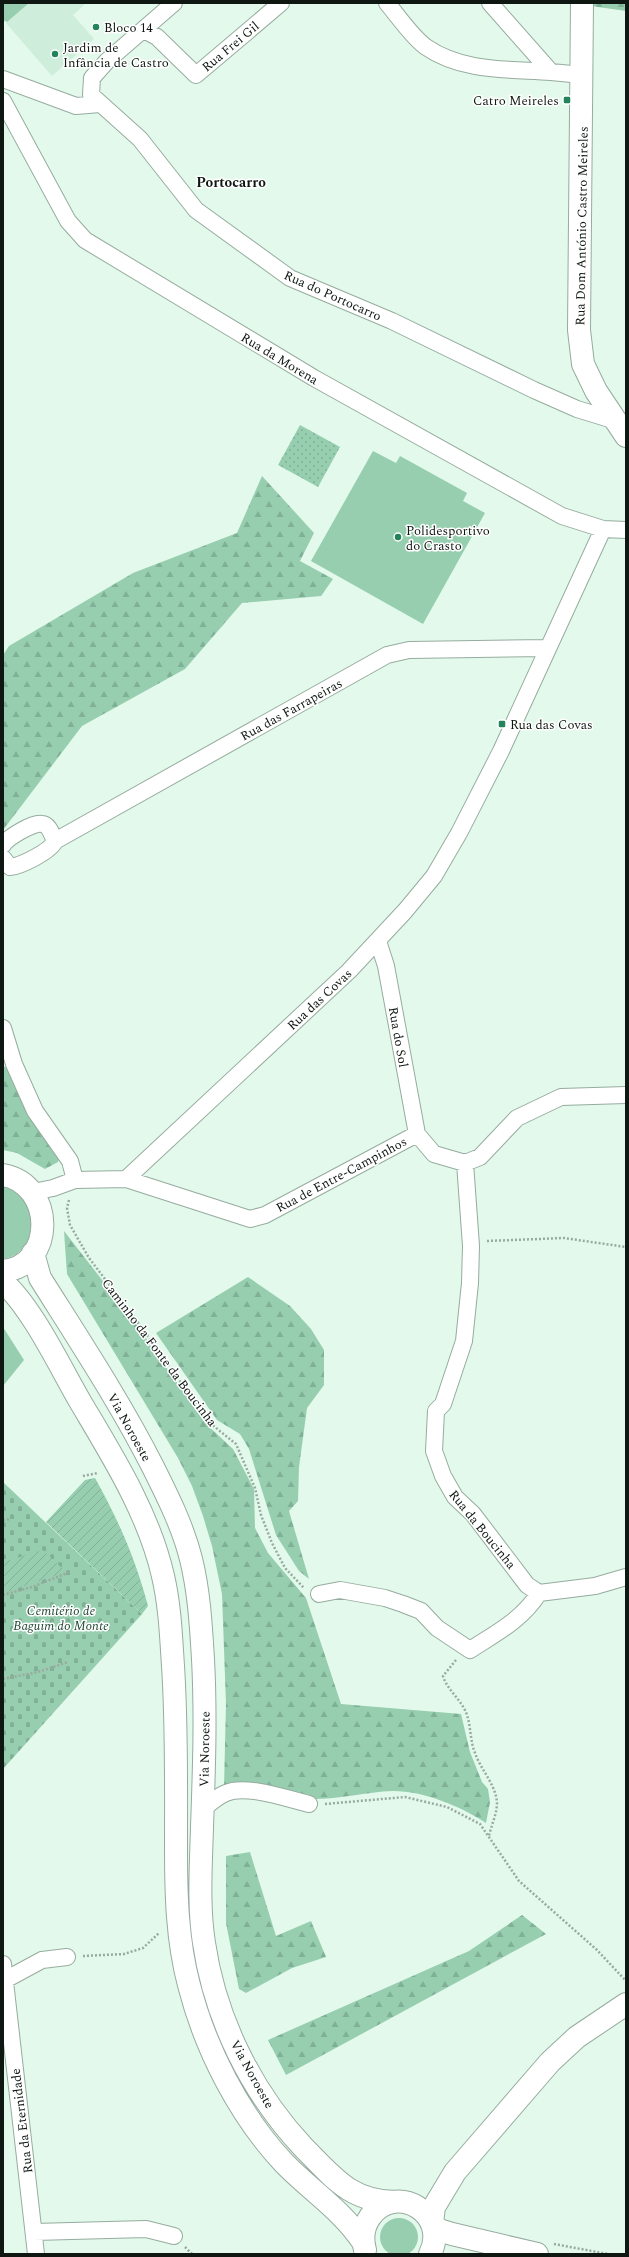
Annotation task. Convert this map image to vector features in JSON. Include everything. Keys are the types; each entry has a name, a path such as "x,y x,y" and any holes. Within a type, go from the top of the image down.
{"main road":[{"name":"Rua Dom António Castro Meireles","path":"582,3 579,330 583,364 596,391 621,429"},
{"path":"3,1175 20,1181 42,1195 43,1228 41,1239 33,1253 21,1264 3,1271"},
{"name":"Via Noroeste","path":"33,1253 40,1278 136,1433 175,1511 191,1559 199,1611 204,1676 201,1892 204,1940 209,1971 222,2013 239,2053 269,2106 290,2132 324,2169 344,2187 358,2195 375,2201 401,2202"},
{"name":"Via Noroeste","path":"3,1282 10,1289 37,1328 108,1449 140,1511 163,1575 172,1624 175,1692 176,1894 179,1935 189,1986 197,2011 214,2055 232,2090 256,2128 283,2162 338,2210 365,2249"},
{"path":"365,2249 366,2222 374,2212 383,2205 425,2198 455,2172 550,2062 576,2038 626,2004"},
{"path":"430,2254 435,2236 432,2223 432,2214 436,2202 455,2172"},
{"path":"401,2202 418,2207 427,2214 432,2223 439,2230 536,2254"}],"street":[{"path":"100,104 91,95 92,78 107,61 174,3"},
{"name":"Rua Frei Gil","path":"144,30 157,37 196,75 281,3"},
{"path":"387,3 425,46 447,58 476,68 582,75"},
{"path":"490,3 551,72"},
{"path":"3,79 76,106 100,104"},
{"name":"Rua da Morena","path":"3,101 68,222 86,240 314,378 562,516 603,529 626,530"},
{"name":"Rua do Portocarro","path":"100,104 140,139 196,210 290,278 392,321 556,400 621,429"},
{"name":"Rua das Covas","path":"126,1179 349,971 405,911 446,857 501,751 547,648 603,529"},
{"name":"Rua das Farrapeiras","path":"3,858 10,867 17,866 50,848 56,841 387,655 409,650 547,648"},
{"path":"3,845 6,840 35,824 47,826 56,841"},
{"name":"Rua do Sol","path":"378,941 386,966 417,1134"},
{"path":"3,1028 14,1064 35,1111 70,1161 75,1180"},
{"path":"465,1163 480,1157 517,1118 561,1097 626,1095"},
{"name":"Rua de Entre-Campinhos","path":"126,1179 250,1218 265,1215 417,1134 434,1154 465,1163"},
{"name":"Rua da Boucinha","path":"465,1163 471,1272 464,1341 443,1404 436,1411 434,1451 442,1476 456,1496 473,1514 527,1585 539,1593"},
{"path":"42,1195 75,1180 126,1179"},
{"path":"319,1594 340,1590 385,1598 403,1604 421,1611 437,1628 470,1650 508,1626 532,1604 539,1593 595,1586 626,1577"},
{"path":"203,1808 226,1793 238,1790 274,1795 309,1804"},
{"path":"5,1980 42,1960 67,1957"},
{"name":"Rua da Eternidade","path":"3,1964 36,2254"},
{"path":"34,2232 146,2228 174,2236"}],"path":[{"name":"Caminho da Fonte da Boucinha","path":"75,1180 67,1208 70,1225 89,1258 139,1324 210,1423 236,1444 255,1488 261,1515 275,1549 286,1568 301,1586 319,1594"},
{"path":"470,1242 564,1238 626,1247"},
{"path":"83,1476 98,1473"},
{"path":"3,1520 10,1519"},
{"path":"3,1595 32,1587 70,1572"},
{"path":"470,1650 452,1662 443,1676 446,1684 457,1695 467,1715 469,1734 475,1753 492,1784 497,1803 489,1837"},
{"path":"3,1679 38,1672 68,1662"},
{"path":"309,1804 338,1804 405,1797 447,1807 480,1824 519,1881 597,1950 626,1981"},
{"path":"67,1957 124,1954 143,1948 161,1932 162,1928"}],"shaded area":[{"name":"Jardim de Infância de Castro","path":"29,3 86,3 73,15 94,39 52,76 6,23"}],"green space":[{"path":"3,3 29,3 7,22 3,20"},
{"path":"591,3 626,3 626,11 591,6"},
{"path":"300,425 340,447 318,487 278,465"},
{"name":"Polidesportivo do Crasto","path":"373,451 396,463 400,456 467,493 463,501 485,513 423,624 311,561"},
{"path":"262,476 314,533 300,561 333,579 321,596 242,603 185,669 82,726 3,830 3,655 9,646 133,573 237,533"},
{"path":"3,1066 7,1068 59,1158 58,1162 45,1169 17,1153 3,1150"},
{"path":"3,1186 15,1192 24,1201 30,1213 32,1224 30,1236 24,1246 15,1254 3,1259"},
{"path":"64,1231 134,1321 205,1423 233,1449 254,1489 255,1528 268,1553 306,1598 341,1704 461,1714 470,1752 482,1782 488,1789 490,1802 486,1823 453,1805 429,1797 405,1792 393,1791 308,1799 224,1788 226,1704 222,1594 212,1546 192,1486 178,1458 67,1274"},
{"path":"248,1277 290,1306 311,1329 324,1350 324,1385 307,1408 299,1467 298,1501 289,1511 309,1579 299,1571 276,1535 249,1449 240,1434 217,1420 156,1333"},
{"path":"3,1327 24,1360 3,1386"},
{"path":"95,1478 119,1524 138,1572 148,1606 142,1614 46,1522 85,1480"},
{"name":"Cemitério de Baguim do Monte","path":"3,1482 142,1614 3,1769"},
{"path":"43,1550 66,1572 3,1593 3,1562"},
{"path":"250,1852 276,1936 311,1921 326,1957 292,1968 246,1993 239,1989 226,1923 226,1856"},
{"path":"522,1915 546,1934 286,2075 268,2040 469,1951"},
{"path":"395,2218 403,2218 410,2221 415,2226 418,2237 415,2248 410,2253 403,2256 395,2256 388,2253 383,2248 380,2241 380,2233 383,2226 388,2221"}],"place":[{"name":"Bloco 14","path":"96,27"},
{"name":"Jardim de Infância de Castro","path":"55,54"},
{"name":"Catro Meireles","path":"567,100"},
{"name":"Polidesportivo do Crasto","path":"398,537"},
{"name":"Rua das Covas","path":"502,724"}],"district":[{"name":"Portocarro","path":"231,182"}]}
